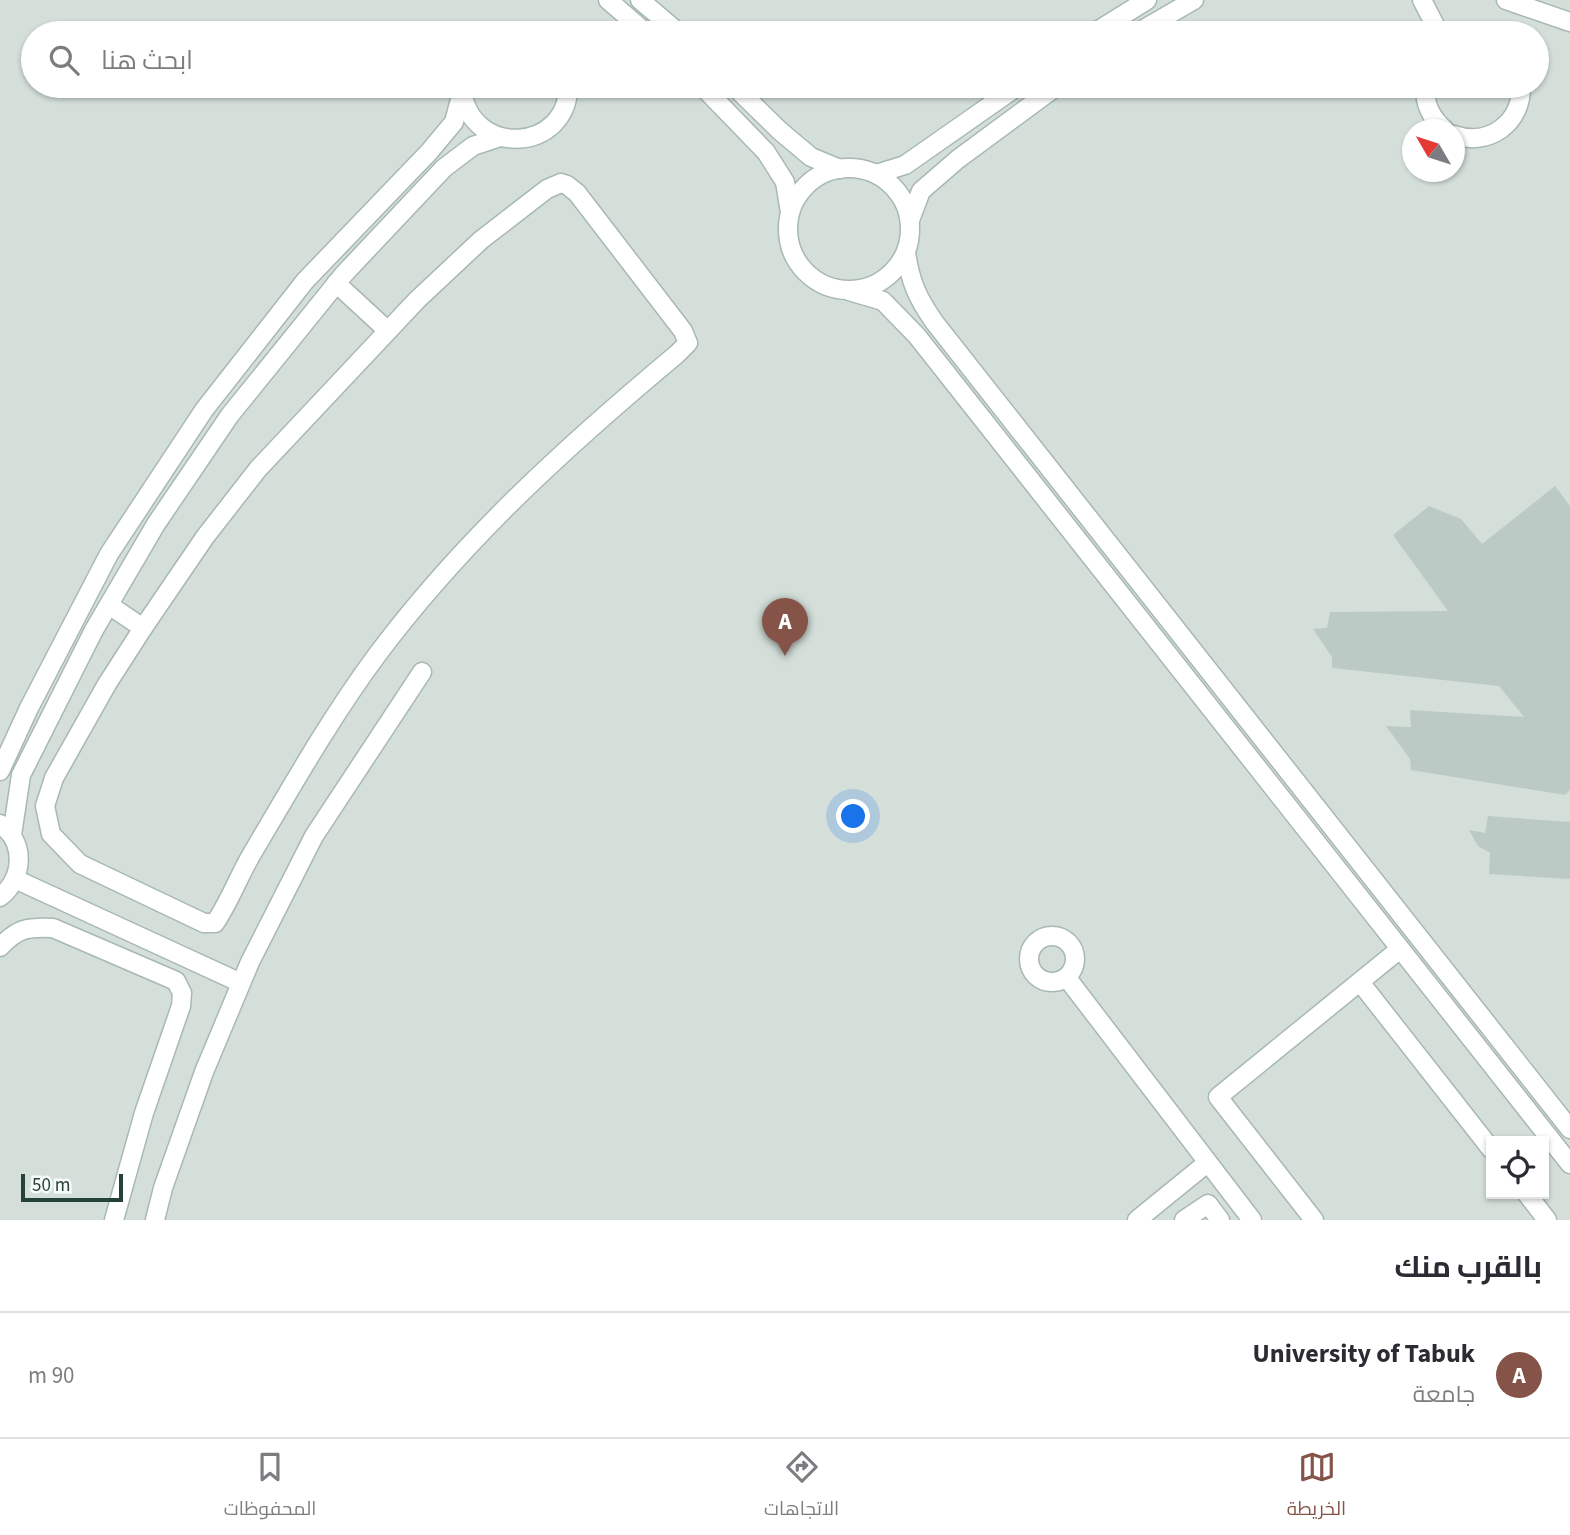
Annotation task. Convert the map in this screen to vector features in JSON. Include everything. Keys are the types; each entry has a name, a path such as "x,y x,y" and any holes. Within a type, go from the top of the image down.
{"street":[{"path":"608,0 632,21"},
{"path":"640,0 665,21"},
{"path":"1113,21 1147,0"},
{"path":"1158,21 1194,0"},
{"path":"1422,0 1433,21"},
{"path":"1506,0 1570,22"},
{"path":"0,771 29,708 109,554 204,410 305,281 429,152 454,122 460,98"},
{"path":"464,98 474,120 485,131 500,137 518,139 536,135 551,126 562,111 567,98"},
{"path":"714,98 766,152 785,183 790,212 789,240 800,266 813,279 830,288 883,301 917,336 1570,1164"},
{"path":"746,98 811,157 840,169"},
{"path":"876,174 905,166 1001,98"},
{"path":"910,220 921,191 958,159 1041,98"},
{"path":"1427,98 1428,108 1435,119"},
{"path":"1465,138 1496,134 1508,124 1517,111 1520,98"},
{"path":"0,897 15,879 19,864 18,849 6,830 21,775 109,605 156,524 230,415 337,283 444,168 473,146 500,137"},
{"path":"790,212 797,196 809,183 823,174 840,169 858,169 876,174 892,185 904,201 910,220 910,236 906,253 897,268 883,281 867,288 849,291"},
{"path":"561,183 577,193 683,331 688,343 516,496 438,579 377,655 318,744 251,855 215,923 204,923 80,864 51,834 44,807 54,778 143,628 205,537 258,469 387,331 481,240 547,189 561,183"},
{"path":"906,253 908,270 918,299 935,323 1570,1129"},
{"path":"337,283 387,331"},
{"path":"109,605 143,628"},
{"path":"155,1220 163,1188 204,1072 241,983 314,836 422,672"},
{"path":"15,879 241,983"},
{"path":"0,947 13,933 31,927 53,928 176,981 182,993 181,1006 144,1113 114,1220"},
{"path":"1314,1220 1218,1097 1400,949"},
{"path":"1067,978 1252,1220"},
{"path":"1360,982 1486,1143"},
{"path":"1137,1220 1207,1163"},
{"path":"1531,1199 1547,1220"},
{"path":"1184,1220 1208,1204 1220,1220"}],"shaded area":[{"path":"0,0 1570,0 1570,1220 0,1220"}],"building":[{"path":"1555,486 1570,506 1570,790 1565,795 1411,770 1410,759 1386,726 1411,727 1410,710 1524,717 1499,686 1332,668 1332,657 1313,629 1327,628 1330,612 1448,611 1393,535 1429,506 1461,519 1482,544"},
{"path":"1488,816 1570,822 1570,879 1489,874 1490,853 1478,846 1469,830 1485,833"}],"place":[{"name":"University of Tabuk","path":"785,656"}]}
